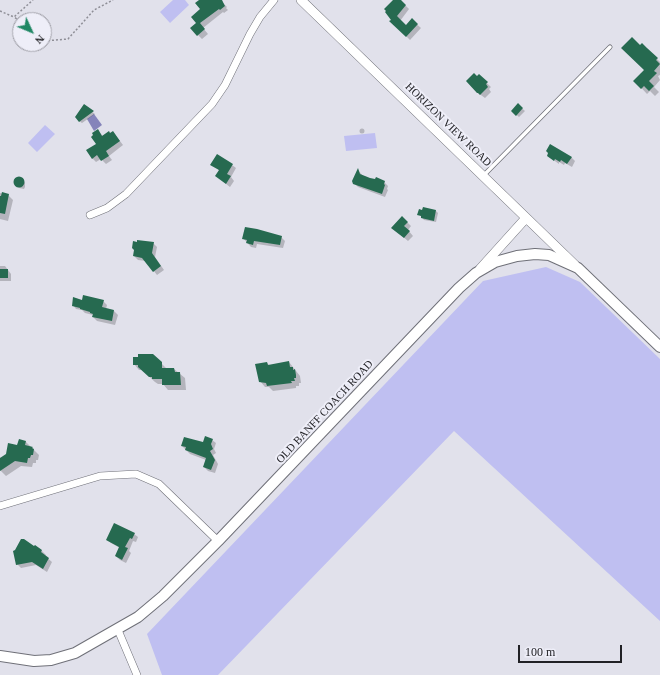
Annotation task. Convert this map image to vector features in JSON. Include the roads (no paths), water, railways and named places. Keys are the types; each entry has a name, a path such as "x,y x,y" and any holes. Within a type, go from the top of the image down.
{"main road":[{"name":"OLD BANFF COACH ROAD","path":"0,656 34,661 51,660 75,654 138,618 163,596 218,541 438,310 476,273 495,262 517,256 535,254 549,255 578,268 660,347"}],"street":[{"path":"90,215 108,208 126,194 212,104 225,85 260,17 274,0"},
{"name":"HORIZON VIEW ROAD","path":"301,0 484,175 578,268"},
{"path":"476,273 526,218"},
{"path":"0,506 100,476 136,474 159,484 218,541"},
{"path":"118,630 136,675"}],"lane":[{"path":"484,175 610,47"}]}
